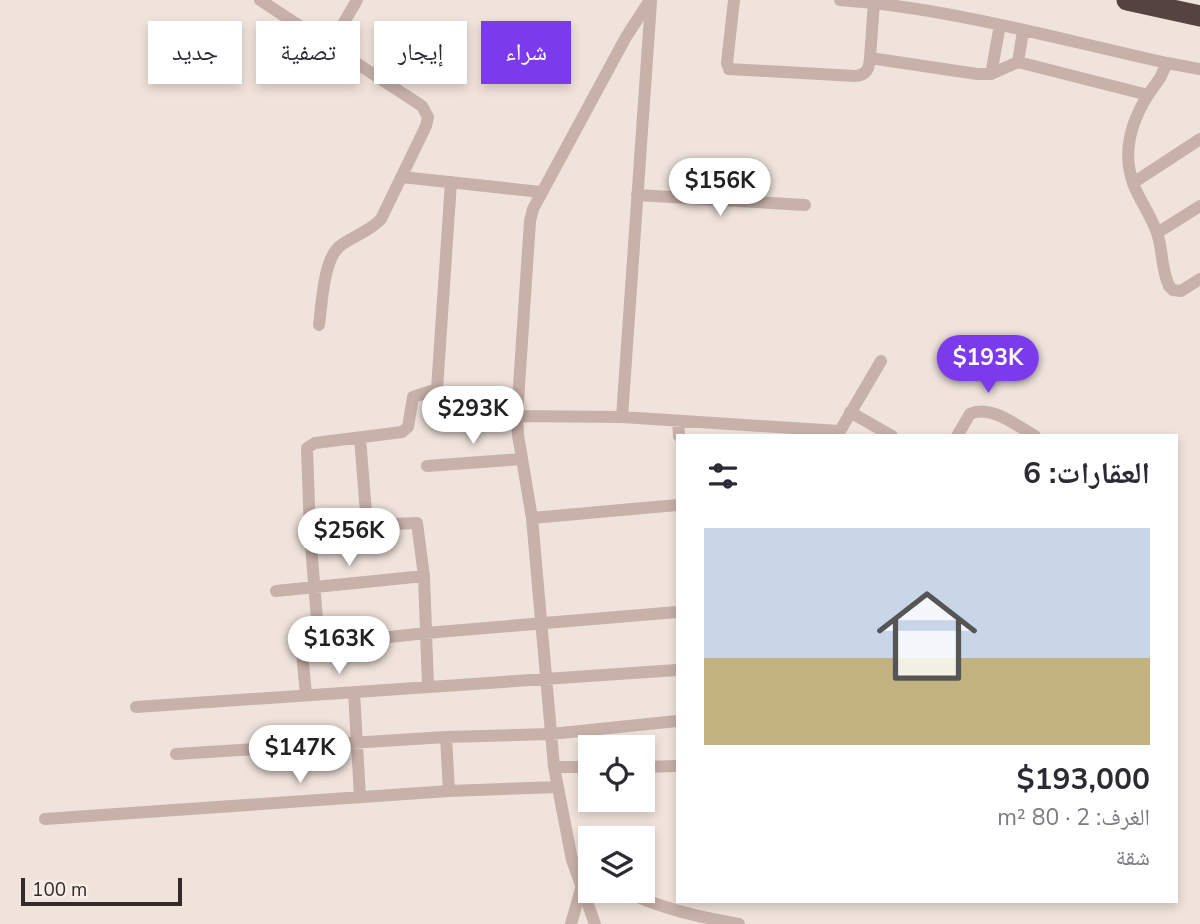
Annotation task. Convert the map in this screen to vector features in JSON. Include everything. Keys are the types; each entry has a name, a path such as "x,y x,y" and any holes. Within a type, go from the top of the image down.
{"highway":[{"path":"1127,0 1200,16"}],"street":[{"path":"260,0 293,21"},
{"path":"345,21 357,0"},
{"path":"578,879 554,767 544,679 532,518 517,416 530,221 541,192 626,37 650,0"},
{"path":"622,417 650,0"},
{"path":"734,0 727,63 729,69 862,76 869,69 874,2"},
{"path":"840,0 924,9 1200,69"},
{"path":"991,74 1000,25"},
{"path":"1018,62 1023,31"},
{"path":"870,58 991,74 1018,62 1148,95"},
{"path":"1167,63 1134,120 1128,155 1133,183 1157,233 1169,286 1173,290 1181,291 1200,279"},
{"path":"319,325 331,255 381,219 428,117 424,108 360,65"},
{"path":"1133,183 1200,139"},
{"path":"402,177 541,192"},
{"path":"319,644 310,533 307,448 315,443 405,431 413,397 437,389 451,182"},
{"path":"637,195 805,205"},
{"path":"1157,233 1200,206"},
{"path":"517,416 622,417 838,434 881,361"},
{"path":"958,434 971,414 983,411 995,414 1031,434"},
{"path":"850,412 888,434"},
{"path":"678,421 679,434"},
{"path":"360,438 368,525"},
{"path":"427,466 522,459"},
{"path":"532,518 676,505"},
{"path":"310,533 368,525 417,523 424,576 428,686"},
{"path":"276,591 424,576"},
{"path":"306,695 303,649 306,646 676,612"},
{"path":"136,707 676,670"},
{"path":"354,692 360,797"},
{"path":"176,754 446,737 551,734 676,721"},
{"path":"446,737 449,791"},
{"path":"655,767 676,766"},
{"path":"554,767 578,767"},
{"path":"45,819 449,791 558,787"},
{"path":"572,860 578,864"},
{"path":"571,924 578,900"},
{"path":"586,903 594,924"},
{"path":"652,903 690,915 739,924"}]}
